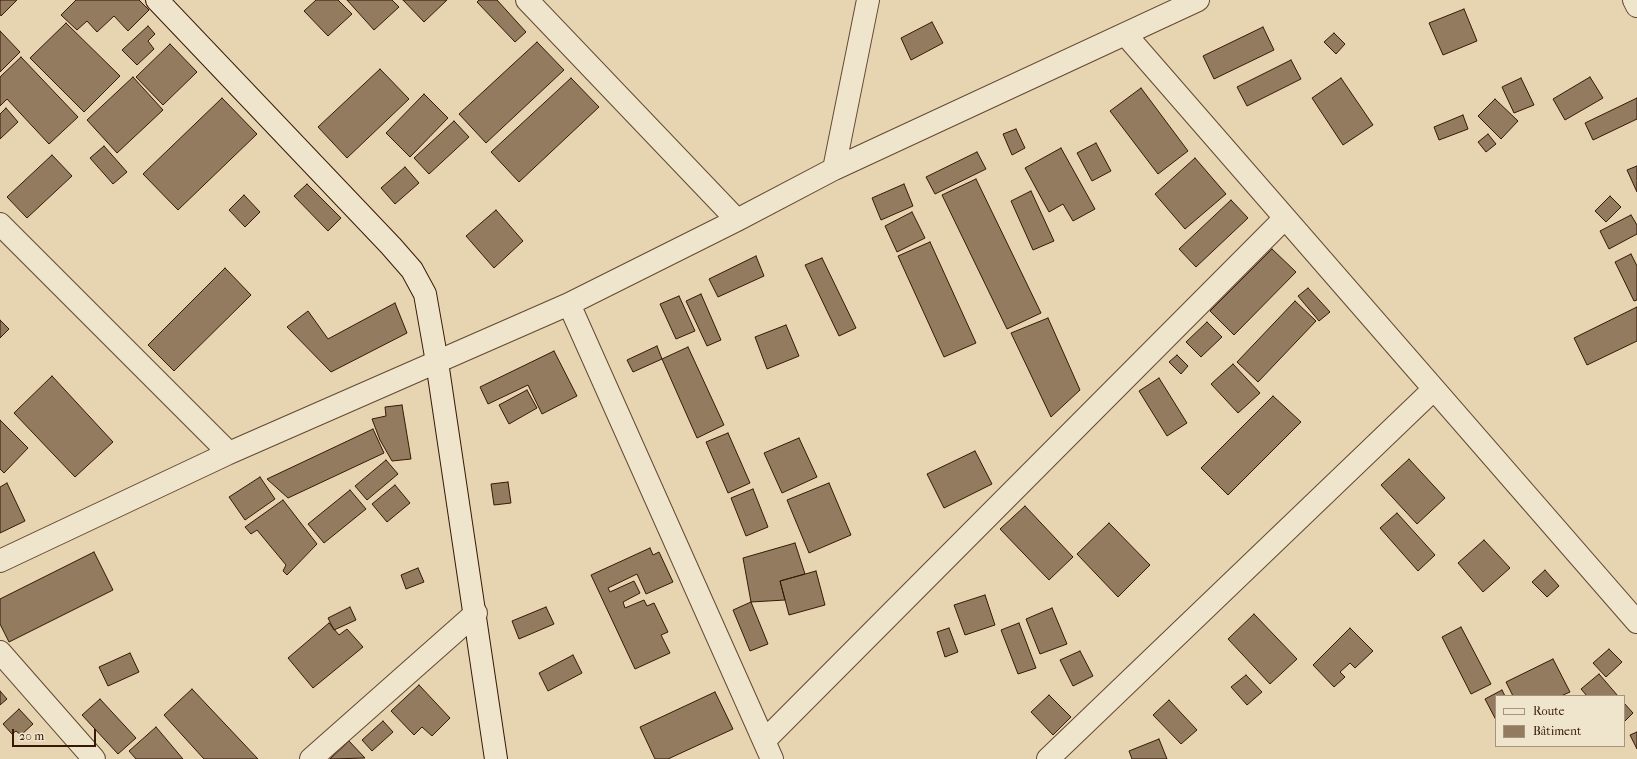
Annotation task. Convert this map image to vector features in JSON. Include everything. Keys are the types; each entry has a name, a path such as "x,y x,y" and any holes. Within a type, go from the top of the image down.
{"street":[{"path":"157,0 391,246 412,270 425,294 476,613 496,759"},
{"path":"527,0 737,220"},
{"path":"834,169 868,0"},
{"path":"0,560 229,453 569,304 737,220 834,169 1198,0"},
{"path":"1634,0 1637,6"},
{"path":"1125,34 1637,622"},
{"path":"569,304 768,750 1285,218"},
{"path":"0,224 229,453"},
{"path":"1048,759 1434,389"},
{"path":"311,759 476,613"},
{"path":"0,652 94,759"}],"building":[{"path":"0,0 17,0 1,16"},
{"path":"76,0 139,0 149,10 128,31 114,16 97,32 87,21 77,30 61,15"},
{"path":"316,0 338,0 352,14 328,36 304,11"},
{"path":"347,0 392,0 399,7 374,30"},
{"path":"403,0 447,0 424,22"},
{"path":"479,0 497,0 526,32 515,42 477,2"},
{"path":"1464,9 1477,41 1443,55 1429,23"},
{"path":"932,22 943,43 911,60 901,38"},
{"path":"66,23 120,76 84,112 30,58"},
{"path":"148,26 155,34 148,41 154,49 137,65 122,50"},
{"path":"1263,27 1274,50 1214,79 1203,56"},
{"path":"0,31 20,52 0,72"},
{"path":"1334,33 1345,44 1336,54 1324,42"},
{"path":"537,42 564,70 486,143 459,114"},
{"path":"170,44 197,72 163,105 136,77"},
{"path":"21,57 78,117 49,144 7,99 0,106 0,77"},
{"path":"1291,60 1301,79 1247,106 1237,87"},
{"path":"380,69 409,99 347,158 318,127"},
{"path":"133,77 163,110 117,153 87,120"},
{"path":"1590,77 1603,98 1565,120 1553,99"},
{"path":"571,78 599,107 519,182 491,152"},
{"path":"1341,78 1373,125 1343,145 1312,98"},
{"path":"1521,78 1534,105 1514,113 1502,87"},
{"path":"1141,88 1188,151 1158,174 1110,111"},
{"path":"424,94 448,118 410,157 386,133"},
{"path":"222,98 257,134 178,210 143,174"},
{"path":"1637,98 1637,119 1593,140 1585,123"},
{"path":"1495,99 1518,121 1501,139 1478,116"},
{"path":"6,108 18,122 0,139 0,114"},
{"path":"1463,115 1468,129 1439,140 1434,127"},
{"path":"454,121 469,137 429,174 414,158"},
{"path":"1016,129 1025,148 1012,155 1003,134"},
{"path":"1488,134 1496,144 1486,152 1478,142"},
{"path":"1096,143 1111,171 1092,181 1077,153"},
{"path":"104,146 127,172 113,184 90,158"},
{"path":"1061,148 1095,209 1073,221 1063,204 1049,212 1025,168"},
{"path":"977,152 986,169 935,194 926,177"},
{"path":"52,155 72,176 27,218 7,197"},
{"path":"1195,158 1226,194 1185,229 1155,194"},
{"path":"1637,166 1637,192 1627,170"},
{"path":"405,167 419,183 395,204 381,188"},
{"path":"976,179 1041,313 1007,329 942,195"},
{"path":"307,184 341,218 328,231 294,196"},
{"path":"904,184 913,206 881,220 872,198"},
{"path":"1031,191 1054,241 1033,250 1011,201"},
{"path":"244,195 260,212 245,227 229,210"},
{"path":"1610,196 1621,207 1606,222 1595,211"},
{"path":"1231,200 1248,218 1196,267 1179,249"},
{"path":"496,210 523,241 494,268 466,236"},
{"path":"912,212 925,238 897,252 885,226"},
{"path":"1631,215 1637,225 1637,234 1609,249 1600,231"},
{"path":"930,242 976,343 944,357 898,256"},
{"path":"1272,249 1296,272 1234,335 1210,311"},
{"path":"1631,254 1637,266 1637,300 1634,301 1615,262"},
{"path":"756,256 764,276 718,297 709,279"},
{"path":"822,258 856,328 839,336 805,265"},
{"path":"225,268 251,295 174,371 148,345"},
{"path":"1308,288 1330,312 1319,321 1298,296"},
{"path":"701,294 721,340 707,346 686,301"},
{"path":"679,296 695,331 676,339 660,304"},
{"path":"1295,301 1316,321 1258,382 1237,362"},
{"path":"395,303 407,333 331,372 287,327 308,311 328,339"},
{"path":"1637,307 1637,341 1587,365 1574,338"},
{"path":"1048,318 1080,390 1051,417 1011,333"},
{"path":"0,320 9,329 0,338"},
{"path":"1207,322 1222,337 1201,357 1186,342"},
{"path":"786,325 799,356 767,369 755,337"},
{"path":"657,346 662,359 633,372 627,360"},
{"path":"688,347 724,425 697,438 662,359"},
{"path":"554,351 577,396 542,414 528,385 488,404 480,387"},
{"path":"1177,355 1188,366 1181,374 1169,362"},
{"path":"1233,364 1260,393 1238,413 1211,384"},
{"path":"52,376 113,442 75,477 14,413"},
{"path":"1159,378 1187,423 1167,436 1139,391"},
{"path":"527,390 537,408 509,424 499,405"},
{"path":"1273,396 1301,422 1228,495 1201,468"},
{"path":"402,405 411,459 392,461 380,440 372,419 386,416 385,407"},
{"path":"0,420 28,448 4,473 0,469"},
{"path":"373,429 384,453 288,498 267,479"},
{"path":"728,433 750,483 728,493 706,442"},
{"path":"799,438 817,477 782,493 764,453"},
{"path":"975,451 992,484 944,508 927,474"},
{"path":"1409,459 1445,498 1417,524 1381,485"},
{"path":"386,460 398,474 367,500 355,486"},
{"path":"260,477 275,499 245,520 229,497"},
{"path":"508,482 511,503 494,505 491,484"},
{"path":"7,483 25,521 0,533 0,487"},
{"path":"829,483 851,535 809,553 787,500"},
{"path":"395,485 410,503 387,522 372,504"},
{"path":"753,489 768,527 746,536 731,498"},
{"path":"350,490 366,509 324,543 308,524"},
{"path":"283,500 317,544 287,575 283,571 286,565 257,530 251,534 245,527"},
{"path":"1025,506 1073,557 1049,580 1000,529"},
{"path":"1397,513 1435,555 1418,571 1380,528"},
{"path":"1109,523 1150,565 1118,597 1077,554"},
{"path":"1484,540 1510,568 1483,592 1458,563"},
{"path":"795,543 805,574 780,581 785,600 751,602 743,558"},
{"path":"650,548 653,555 659,552 673,582 646,594 637,574 608,588 610,592 634,581 640,593 623,602 625,608 644,600 647,606 654,603 668,632 661,635 670,653 635,669 591,575"},
{"path":"94,552 113,590 9,642 0,624 0,599"},
{"path":"418,568 424,582 406,589 401,575"},
{"path":"1545,570 1559,586 1547,597 1532,582"},
{"path":"816,571 825,605 789,615 780,581"},
{"path":"985,595 995,625 965,635 954,605"},
{"path":"751,602 768,644 750,651 733,610"},
{"path":"350,607 356,620 334,630 328,618"},
{"path":"546,607 554,624 519,639 512,621"},
{"path":"1052,608 1067,644 1040,654 1026,619"},
{"path":"1254,614 1297,659 1270,684 1228,639"},
{"path":"329,623 339,635 347,629 363,647 313,688 288,658"},
{"path":"1019,623 1036,668 1018,674 1001,630"},
{"path":"1461,627 1491,684 1471,694 1442,637"},
{"path":"949,628 958,652 945,657 937,632"},
{"path":"1350,628 1373,651 1355,668 1350,663 1340,672 1345,677 1334,687 1313,665"},
{"path":"1609,649 1622,662 1606,677 1593,663"},
{"path":"1080,651 1093,676 1073,686 1060,660"},
{"path":"130,653 139,672 108,686 99,667"},
{"path":"573,655 582,673 548,691 539,673"},
{"path":"1553,659 1570,692 1563,695 1512,695 1506,682"},
{"path":"1599,674 1617,695 1586,695 1581,689"},
{"path":"1246,675 1262,692 1247,705 1231,687"},
{"path":"419,685 450,718 432,736 422,727 414,735 391,711"},
{"path":"192,689 258,759 204,759 164,715"},
{"path":"1502,690 1504,695 1495,695 1495,718 1485,699"},
{"path":"0,691 7,699 0,705"},
{"path":"715,692 733,729 668,759 655,759 640,727"},
{"path":"1049,695 1071,717 1053,735 1031,712"},
{"path":"100,699 136,738 118,754 82,715"},
{"path":"1169,700 1197,730 1181,744 1153,715"},
{"path":"1625,704 1633,713 1625,721"},
{"path":"19,709 33,724 21,735 16,731 12,734 3,724"},
{"path":"383,721 393,732 372,751 362,740"},
{"path":"156,727 183,759 136,759 129,751"},
{"path":"1637,732 1637,749 1630,735"},
{"path":"1159,739 1167,759 1132,759 1129,751"},
{"path":"349,741 365,758 330,759"}]}
